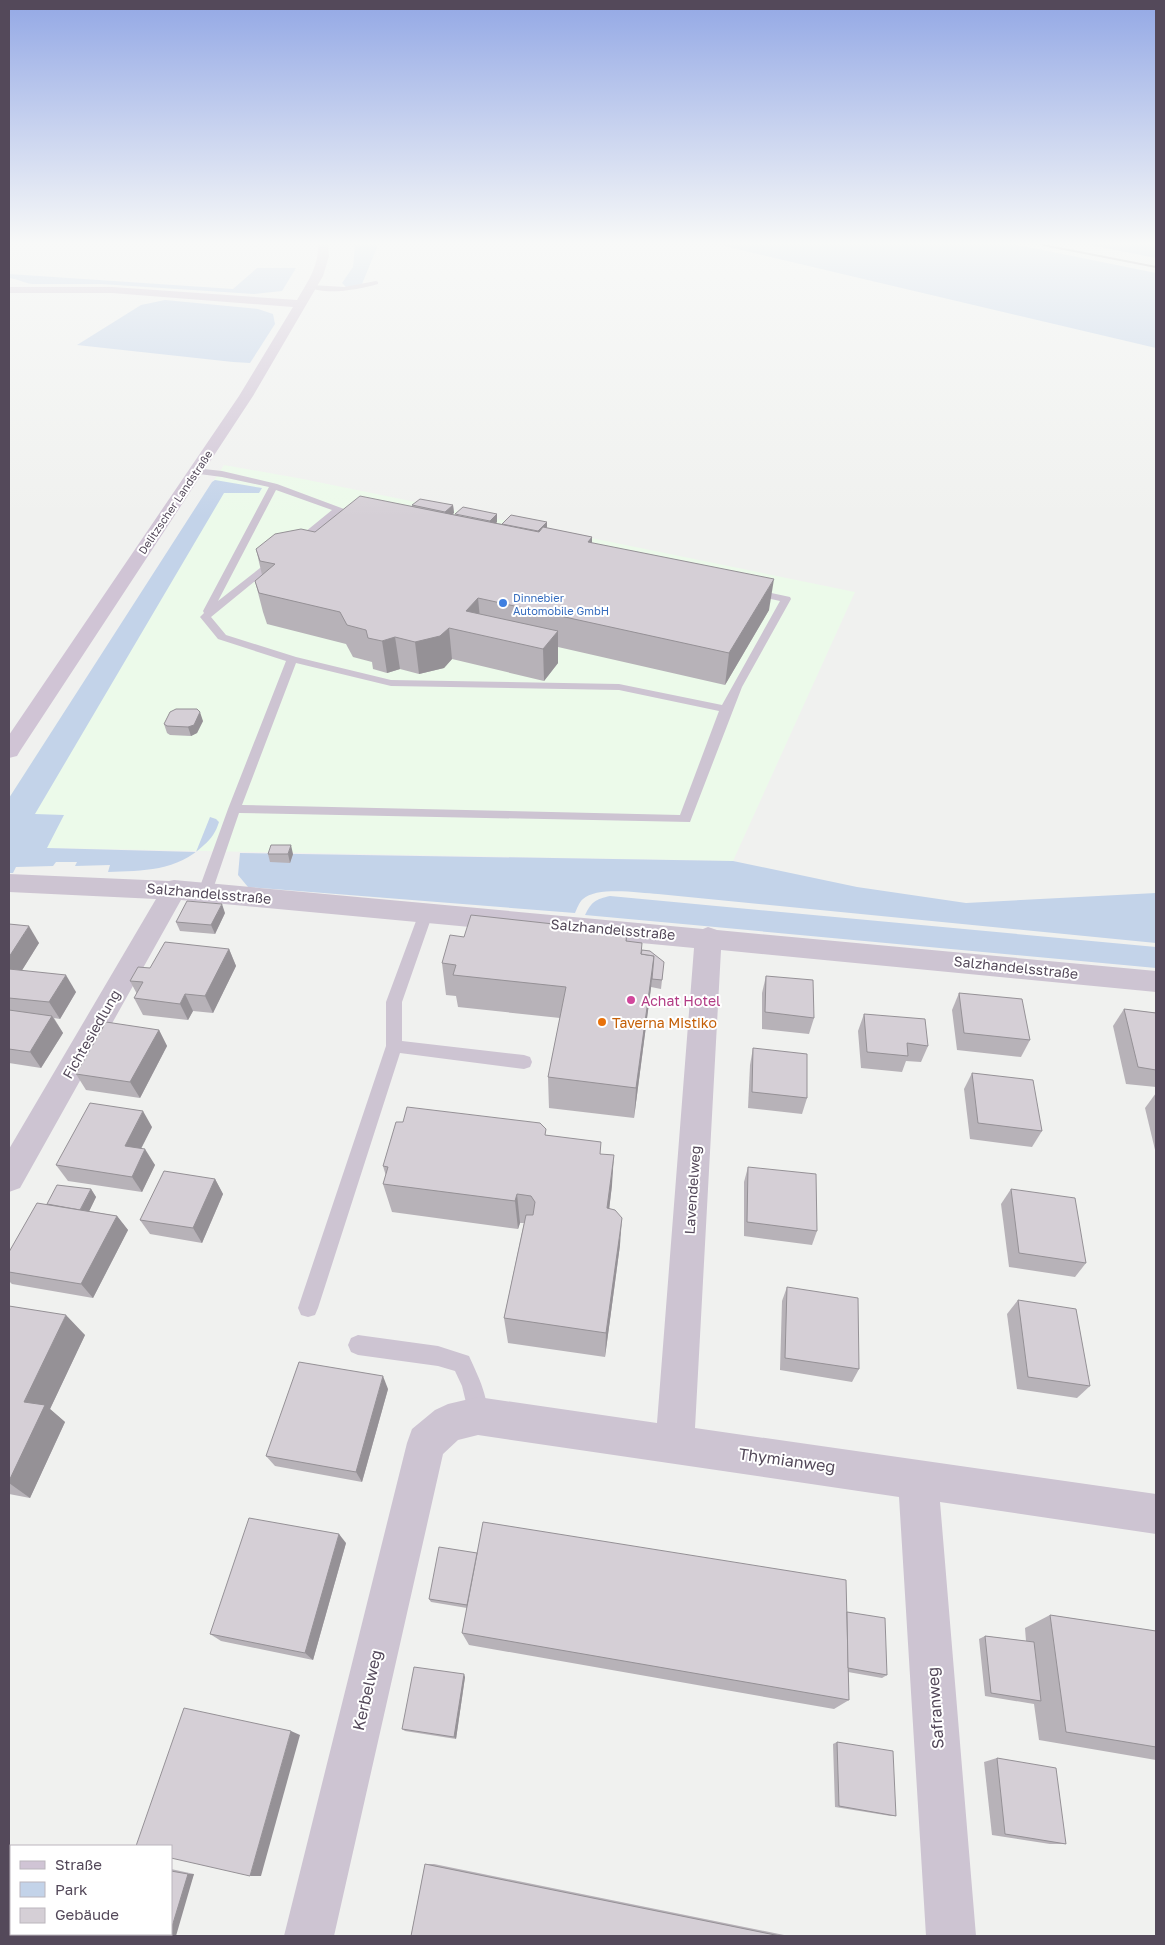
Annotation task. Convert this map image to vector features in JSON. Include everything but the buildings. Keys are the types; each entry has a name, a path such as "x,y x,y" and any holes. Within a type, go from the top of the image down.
{"street":[{"name":"Delitzscher Landstraße","path":"9,751 246,396 282,336"},
{"name":"Salzhandelsstraße","path":"9,883 174,889 708,937 1156,981"},
{"name":"Fichtesiedlung","path":"9,1178 174,889"},
{"name":"Lavendelweg","path":"675,1444 708,937"},
{"name":"Thymianweg","path":"426,1443 448,1423 478,1416 1156,1514"},
{"name":"Kerbelweg","path":"309,1936 426,1443"},
{"name":"Safranweg","path":"918,1479 951,1936"}],"lane":[{"path":"195,471 222,474 274,486 343,510 205,617"},
{"path":"205,617 274,486"},
{"path":"234,809 685,819 736,687 786,599 739,589"},
{"path":"205,617 222,637 292,658 391,682 619,687 726,709"},
{"path":"205,892 234,809 292,658"},
{"path":"308,1308 394,1046 394,1002 426,913"},
{"path":"394,1046 524,1062"},
{"path":"358,1345 438,1356 462,1363 472,1385 478,1416"}],"shaded area":[{"path":"224,465 303,479 855,592 733,861 47,848 9,798"}],"green space":[{"path":"92,336 267,336 250,363 77,345"},
{"path":"1104,336 1156,336 1156,348"},
{"path":"215,480 262,488 259,493 224,493 35,814 64,815 47,848 196,852 171,865 146,870 108,872 110,865 75,866 77,862 56,862 53,866 16,867 13,873 9,873 9,798"},
{"path":"210,817 216,819 219,822 215,832 196,852"},
{"path":"240,853 733,861 857,887 966,903 1156,893 1156,943 630,892 608,891 590,895 582,900 575,913 248,887 238,875"},
{"path":"610,896 1156,947 1156,968 585,915 594,902"}],"place":[{"name":"Dinnebier Automobile GmbH","path":"503,603"},
{"name":"Achat Hotel","path":"631,1000"},
{"name":"Taverna Mistiko","path":"602,1022"}]}
